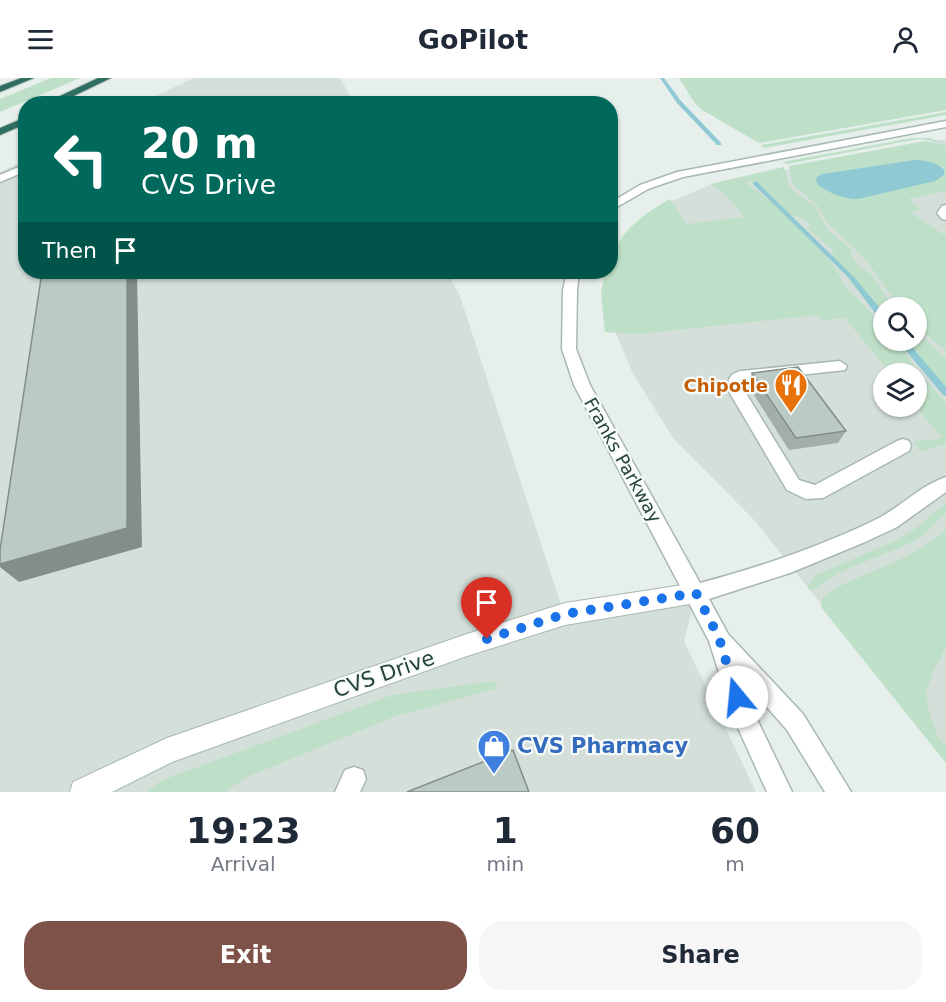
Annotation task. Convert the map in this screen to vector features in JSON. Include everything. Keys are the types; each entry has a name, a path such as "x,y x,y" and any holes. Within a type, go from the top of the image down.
{"highway":[{"path":"0,89 29,78"},
{"path":"66,96 106,78"},
{"path":"77,96 114,78"},
{"path":"0,125 18,117"},
{"path":"0,132 18,124"}],"street":[{"name":"CVS Drive","path":"83,792 167,751 565,614 696,593"}],"lane":[{"path":"618,203 644,187 681,174 946,124"},
{"path":"932,126 946,134"},
{"path":"0,179 18,171"},
{"path":"946,208 943,213 946,217"},
{"name":"Franks Parkway","path":"572,279 569,312 570,349 582,385 719,638 744,717 780,792"},
{"path":"840,366 741,376 736,379 736,390 794,485 799,490 817,493 903,446"},
{"path":"696,593 750,580 880,527 902,516 927,493 946,484"},
{"name":"Franks Parkway","path":"719,638 795,722 839,792"}],"shaded area":[{"path":"194,78 340,78 350,96 156,96"},
{"path":"946,139 946,760 755,521 673,438 633,374 607,312 609,279 618,279 618,262 662,205 710,185"},
{"path":"18,163 18,279 451,279 460,296 564,614 696,593 684,641 756,792 0,792 0,172"}],"green space":[{"path":"51,78 80,78 38,96 18,96 18,104 0,112 0,99"},
{"path":"679,78 946,78 946,110 759,143 702,110 694,102"},
{"path":"946,112 946,115 764,148 761,145"},
{"path":"912,138 929,138 946,143 918,139 787,164 783,162"},
{"path":"925,141 946,146 946,191 908,199 921,209 911,213 946,236 946,351 927,335 927,297 892,297 867,261 827,222 817,205 792,184 789,166","holes":["897,163 817,184 822,174"]},
{"path":"784,167 789,185 815,207 828,230 852,250 851,254 860,268 871,274 886,297 873,297 873,307 836,261 832,253 834,251 807,228 810,225 802,218 788,213 750,181 746,183 773,203 828,256 846,287 873,315 873,351 904,351 913,363 882,363 845,318 823,320 818,315 638,334 605,332 601,293 604,279 618,279 618,244 622,237 639,219 670,199 686,224 745,217 723,193 710,184"},
{"path":"927,341 946,358 946,389 927,367 927,363 923,363 913,351 927,351"},
{"path":"927,381 946,404 946,443 920,452 914,442 942,438 925,417 927,417"},
{"path":"946,503 946,513 922,536 895,550 852,567 813,590 808,589 809,583 816,575 897,540 915,529"},
{"path":"946,529 946,647 933,672 926,693 930,716 939,739 946,745 946,763 821,607 823,596 918,550"},
{"path":"494,681 498,685 495,689 396,716 247,777 224,792 147,792 160,781 392,695"}],"water":[{"path":"915,160 938,165 944,170 944,175 935,181 858,199 836,195 817,184 816,178 822,174"}],"building":[{"path":"41,279 127,279 127,528 0,564 0,550"},
{"path":"798,367 846,431 796,438 752,373"},
{"name":"CVS Pharmacy","path":"513,750 529,792 407,792"}],"waterway":[{"path":"662,78 679,102 719,144"},
{"path":"755,183 851,277 873,305"},
{"path":"910,351 946,393"}],"place":[{"name":"Chipotle","path":"791,414"},
{"name":"CVS Pharmacy","path":"494,775"}],"route":[{"path":"487,639 565,614 696,593 719,638 737,697"}]}
